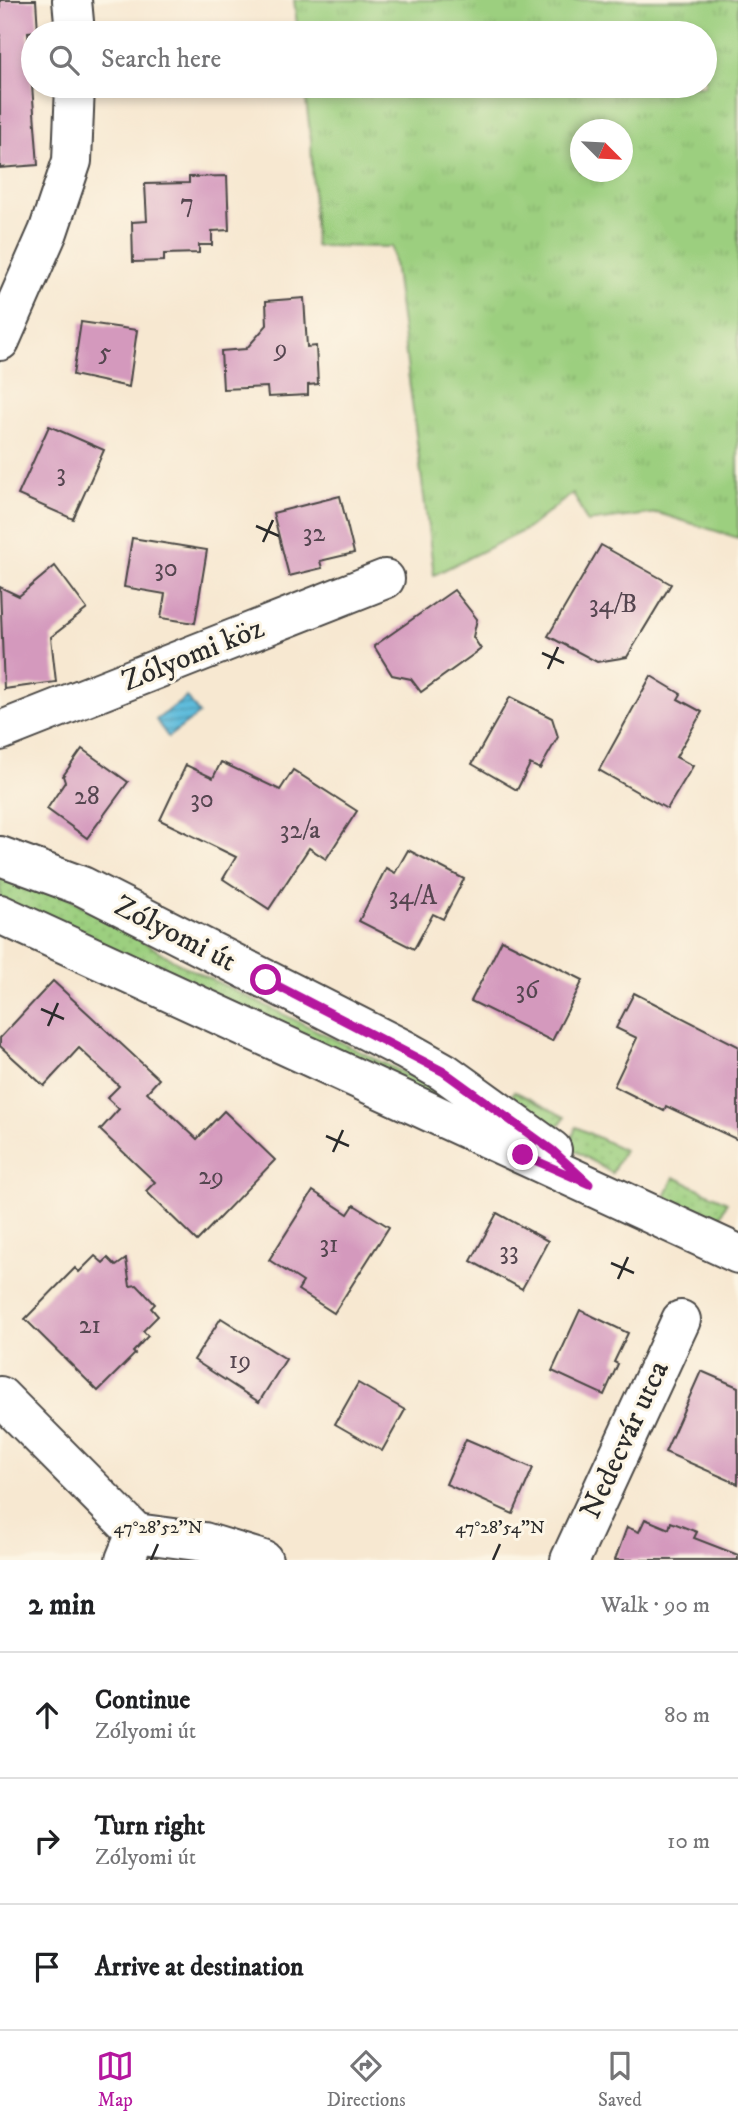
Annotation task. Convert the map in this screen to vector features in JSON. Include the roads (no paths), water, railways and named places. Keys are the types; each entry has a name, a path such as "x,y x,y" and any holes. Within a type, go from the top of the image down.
{"street":[{"path":"72,0 74,21"},
{"path":"0,341 48,232 72,161 75,98"},
{"name":"Zólyomi köz","path":"0,731 385,579"},
{"name":"Zólyomi út","path":"0,856 82,886 444,1072 553,1151 589,1184"},
{"name":"Zólyomi út","path":"0,914 738,1254"},
{"name":"Nedecvár utca","path":"570,1560 681,1320"},
{"path":"0,1396 130,1546 246,1554"}],"water":[{"path":"187,697 199,714 168,737 156,720"}]}
